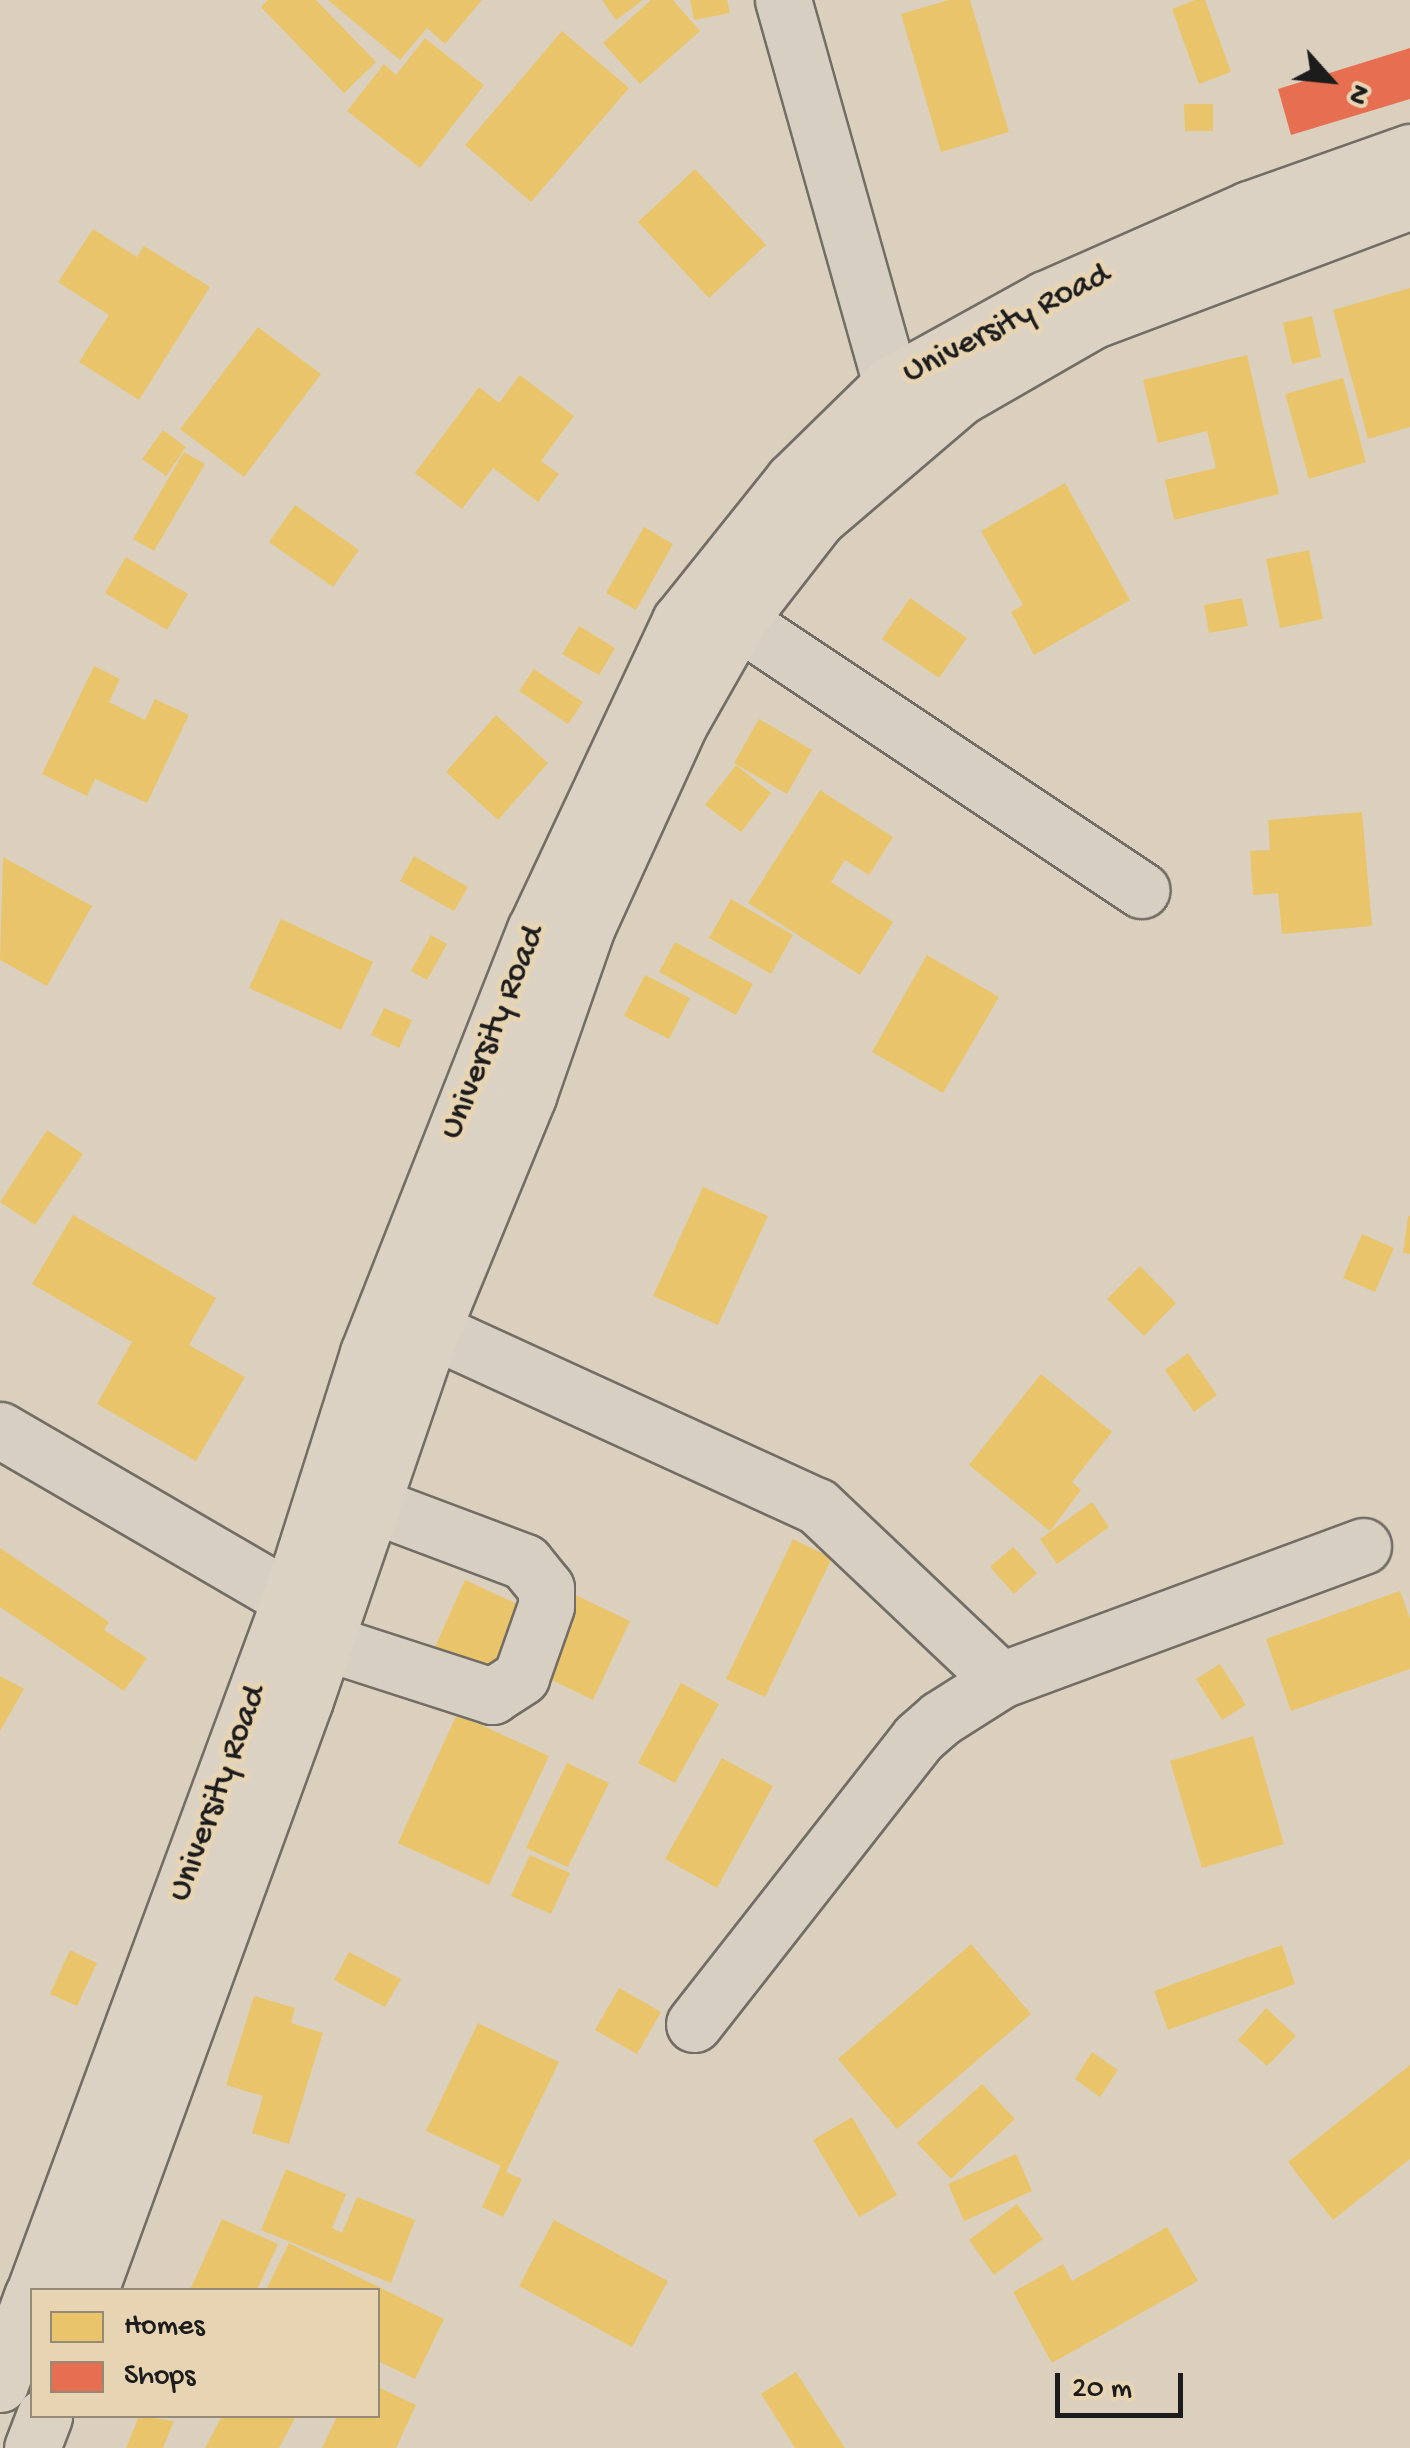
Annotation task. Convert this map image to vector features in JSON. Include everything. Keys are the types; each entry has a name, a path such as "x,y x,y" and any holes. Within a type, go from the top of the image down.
{"main road":[{"name":"University Road","path":"91,2288 299,1623 368,1353 468,1094 644,689 680,621 732,549 891,384 1096,276 1248,208 1410,152"},
{"name":"University Road","path":"36,2288 299,1623 374,1505 432,1330 528,1096 586,929 680,723 738,621 817,519 960,397 1094,320 1410,201"},
{"name":"University Road","path":"0,2384 30,2304"},
{"path":"32,2448 43,2418"}],"street":[{"path":"783,0 891,384"},
{"path":"738,621 1142,890"},
{"path":"432,1330 802,1497 1001,1680"},
{"path":"0,1430 299,1623 492,1696 521,1677 546,1606 546,1588 525,1562 374,1505"},
{"path":"694,2024 918,1738 1001,1680 1363,1546"}],"building: Homes":[{"path":"268,0 316,0 376,62 344,93 261,7"},
{"path":"328,0 482,0 445,44 427,28 400,60"},
{"path":"602,0 643,0 616,20"},
{"path":"651,0 673,0 700,31 640,84 603,43"},
{"path":"690,0 727,0 730,13 694,20"},
{"path":"949,0 970,0 1009,132 941,152 901,14"},
{"path":"1205,0 1231,72 1199,84 1172,9"},
{"path":"562,31 629,88 531,202 465,145"},
{"path":"425,38 484,85 420,168 347,111 384,64 396,75"},
{"path":"1184,104 1213,104 1213,131 1185,131"},
{"path":"695,169 766,245 709,298 638,222"},
{"path":"93,229 137,257 144,246 210,287 139,400 79,362 109,315 58,282"},
{"path":"1410,288 1410,427 1368,439 1333,310"},
{"path":"1312,316 1321,357 1292,364 1283,323"},
{"path":"258,327 321,374 244,477 180,429"},
{"path":"1247,355 1279,494 1174,520 1165,480 1216,468 1207,431 1158,443 1143,380"},
{"path":"520,375 574,416 541,461 559,474 538,502 493,468 462,509 415,473 479,387 499,403"},
{"path":"1343,378 1366,462 1309,479 1285,394"},
{"path":"163,430 186,447 166,476 142,459"},
{"path":"184,452 205,464 154,551 133,539"},
{"path":"1065,483 1130,600 1034,655 1011,612 1023,605 981,531"},
{"path":"295,505 359,550 333,587 269,542"},
{"path":"644,527 673,544 636,610 606,593"},
{"path":"1309,550 1323,619 1280,628 1266,559"},
{"path":"126,557 188,594 167,630 105,593"},
{"path":"910,598 967,638 939,678 882,639"},
{"path":"1242,598 1248,626 1209,633 1204,605"},
{"path":"579,626 615,648 599,675 562,654"},
{"path":"94,666 120,679 109,702 145,720 155,699 189,715 147,803 95,779 87,796 42,774"},
{"path":"534,669 583,702 568,724 519,691"},
{"path":"496,715 548,763 498,820 446,772"},
{"path":"759,719 812,750 787,794 734,763"},
{"path":"736,765 771,793 741,832 705,805"},
{"path":"820,790 893,837 869,875 845,860 831,882 893,922 860,975 748,903"},
{"path":"1362,812 1372,926 1282,934 1278,893 1253,895 1250,851 1270,850 1268,820"},
{"path":"414,856 468,887 454,911 400,881"},
{"path":"3,857 92,906 47,986 0,960"},
{"path":"731,899 793,935 771,974 709,938"},
{"path":"281,919 373,962 341,1030 249,988"},
{"path":"431,935 447,944 427,980 411,971"},
{"path":"675,942 753,984 736,1015 659,972"},
{"path":"927,955 999,997 943,1093 872,1052"},
{"path":"645,975 690,998 669,1039 624,1016"},
{"path":"384,1008 412,1020 399,1048 371,1035"},
{"path":"47,1130 83,1154 35,1225 0,1202"},
{"path":"703,1187 768,1216 718,1325 653,1296"},
{"path":"73,1215 216,1298 189,1345 245,1377 196,1461 97,1404 132,1342 32,1284"},
{"path":"1410,1216 1410,1254 1403,1253"},
{"path":"1362,1234 1394,1248 1375,1292 1343,1278"},
{"path":"1140,1266 1176,1303 1144,1336 1107,1299"},
{"path":"1188,1353 1217,1395 1194,1412 1165,1370"},
{"path":"1041,1374 1112,1432 1072,1482 1081,1490 1050,1531 969,1465"},
{"path":"1092,1502 1109,1527 1057,1564 1040,1539"},
{"path":"793,1539 832,1558 765,1697 726,1679"},
{"path":"1013,1547 1037,1573 1014,1594 990,1567"},
{"path":"0,1548 109,1622 104,1630 147,1658 124,1691 0,1607"},
{"path":"465,1580 528,1609 497,1675 435,1647"},
{"path":"1400,1591 1410,1619 1410,1669 1291,1711 1266,1639"},
{"path":"571,1593 630,1621 593,1700 533,1671"},
{"path":"1220,1664 1246,1705 1222,1720 1196,1679"},
{"path":"0,1676 24,1689 0,1731"},
{"path":"681,1683 719,1704 675,1783 638,1763"},
{"path":"457,1714 549,1756 489,1885 398,1843"},
{"path":"1253,1736 1284,1844 1202,1868 1170,1761"},
{"path":"722,1758 773,1786 717,1888 665,1859"},
{"path":"567,1763 609,1783 568,1867 526,1848"},
{"path":"530,1855 570,1873 551,1914 511,1896"},
{"path":"971,1944 1031,2014 897,2129 838,2059"},
{"path":"1282,1945 1295,1984 1168,2030 1154,1991"},
{"path":"70,1950 97,1963 77,2006 50,1994"},
{"path":"349,1952 401,1979 385,2007 334,1980"},
{"path":"619,1988 661,2012 637,2054 595,2030"},
{"path":"254,1996 295,2008 291,2023 323,2033 289,2144 252,2133 263,2096 226,2085"},
{"path":"1266,2008 1296,2036 1267,2066 1238,2040"},
{"path":"478,2023 559,2062 506,2172 522,2179 503,2217 482,2207 501,2166 426,2131"},
{"path":"1092,2052 1118,2070 1100,2097 1075,2079"},
{"path":"1410,2065 1410,2159 1333,2220 1288,2162"},
{"path":"982,2084 1015,2119 951,2179 917,2143"},
{"path":"852,2117 897,2195 859,2217 813,2140"},
{"path":"1016,2154 1032,2191 964,2221 948,2184"},
{"path":"286,2169 346,2194 332,2228 342,2233 357,2197 415,2220 391,2283 261,2230"},
{"path":"1017,2204 1043,2239 994,2275 969,2240"},
{"path":"222,2219 278,2244 258,2288 191,2288"},
{"path":"554,2220 668,2281 632,2347 519,2286"},
{"path":"1167,2227 1198,2281 1052,2363 1013,2292 1063,2264 1072,2281"},
{"path":"289,2243 444,2319 415,2379 380,2362 380,2288 267,2288"},
{"path":"796,2372 845,2448 795,2448 761,2394"},
{"path":"380,2388 416,2405 396,2448 322,2448 336,2418 380,2418"},
{"path":"138,2418 174,2421 163,2448 126,2448"},
{"path":"221,2418 295,2418 279,2448 205,2448"}],"building: Shops":[{"path":"1410,48 1410,99 1291,135 1278,89"}]}
